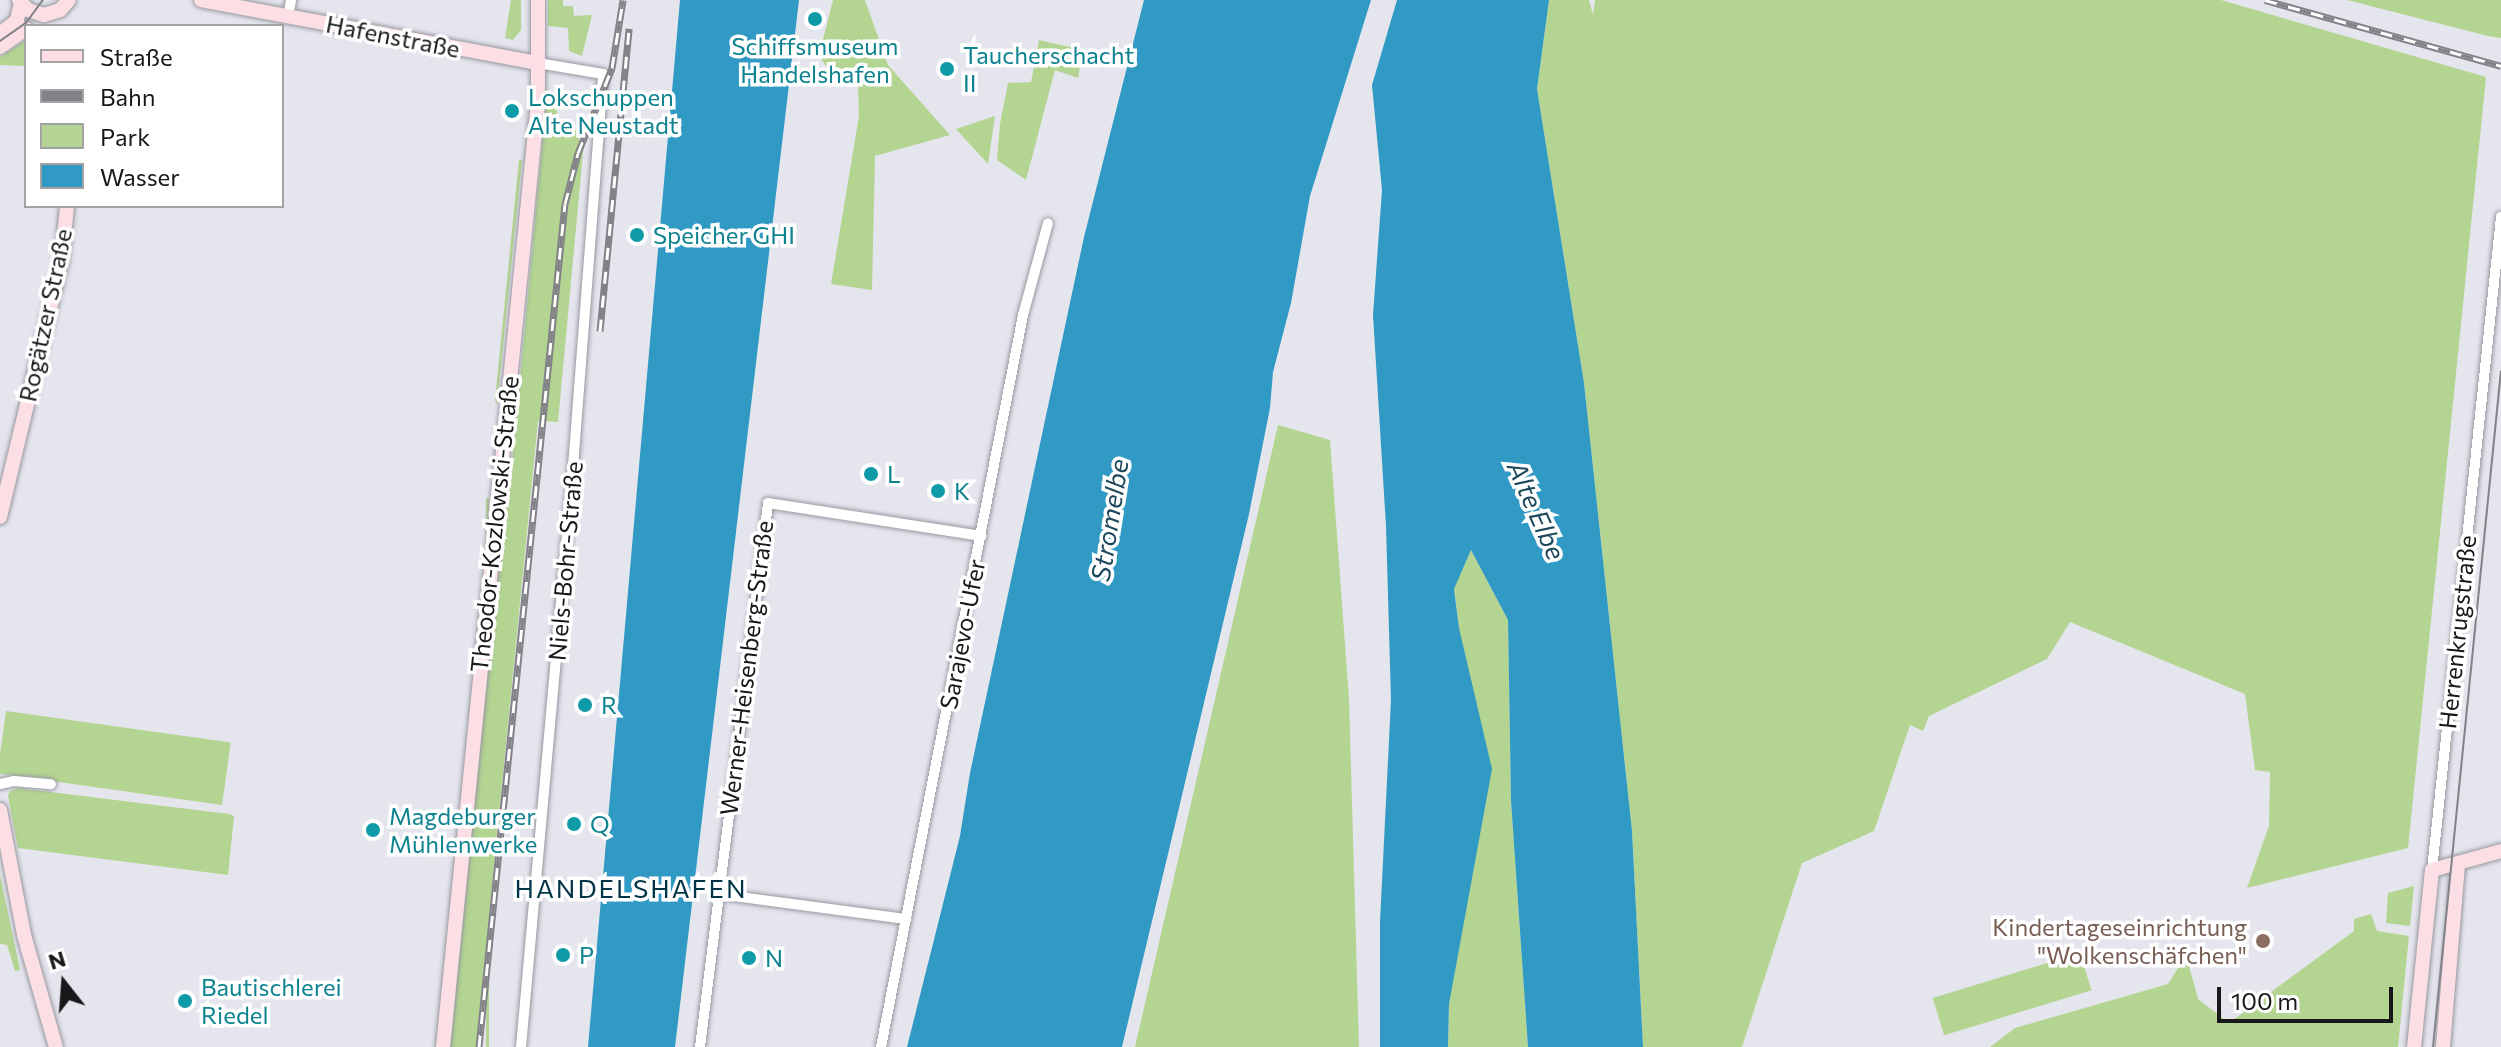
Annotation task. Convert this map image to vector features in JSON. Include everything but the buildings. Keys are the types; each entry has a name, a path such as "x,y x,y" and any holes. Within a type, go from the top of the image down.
{"street":[{"name":"Hafenstraße","path":"201,0 538,63"},
{"path":"288,16 291,0"},
{"name":"Theodor-Kozlowski-Straße","path":"443,1047 538,102 538,0"},
{"path":"0,34 17,20 20,2 46,19 66,4"},
{"path":"0,47 24,31"},
{"name":"Niels-Bohr-Straße","path":"521,1047 571,494 603,74 538,63"},
{"name":"Rogätzer Straße","path":"0,517 62,258 67,208"},
{"name":"Herrenkrugstraße","path":"2414,1047 2501,217"},
{"name":"Sarajevo-Ufer","path":"881,1047 1023,315 1048,223"},
{"name":"Werner-Heisenberg-Straße","path":"700,1047 768,503 981,536"},
{"path":"0,784 14,781 51,784"},
{"path":"0,810 24,935 56,1047"},
{"path":"2432,870 2501,851"},
{"path":"2443,1047 2458,865"},
{"path":"718,894 906,919"}],"green space":[{"path":"511,0 521,0 521,30 513,40 505,38"},
{"path":"548,0 563,0 563,6 573,6 574,16 592,15 582,56 569,51 568,28 548,26"},
{"path":"833,0 865,0 888,65 950,135 875,156 872,290 831,284 859,116 858,86 838,86 819,55"},
{"path":"1549,0 1589,0 1593,15 1595,0 2221,0 2486,77 2408,848 2247,888 2269,826 2270,772 2255,770 2245,694 2070,622 2047,659 1929,716 1923,731 1910,725 1874,831 1802,863 1742,1047 1643,1047 1632,831 1584,383 1537,89"},
{"path":"2347,0 2501,0 2501,38 2488,36"},
{"path":"1039,40 1083,50 1078,78 1055,70 1026,180 997,160 1000,124 1008,83 1031,82"},
{"path":"24,41 24,66 0,65 0,57"},
{"path":"547,92 558,92 556,128 579,130 579,142 584,142 558,422 538,421 476,1047 450,1047 490,617 502,552 514,442"},
{"path":"995,116 988,164 956,129"},
{"path":"519,160 522,160 497,405 495,400"},
{"path":"1278,425 1330,440 1349,699 1359,1047 1135,1047"},
{"path":"486,498 489,498 489,1047 486,1047"},
{"path":"1471,550 1508,620 1511,801 1528,1047 1448,1047 1459,628 1454,588"},
{"path":"6,711 231,743 222,805 0,774"},
{"path":"18,788 234,816 228,875 18,848 8,796 10,791"},
{"path":"0,875 20,970 15,971 7,945 0,944"},
{"path":"2414,886 2410,926 2386,923 2388,893"},
{"path":"2371,914 2377,931 2409,936 2398,1047 1990,1047 2015,1028 2168,984 2186,955 2198,999 2229,1023 2354,931 2354,919"},
{"path":"2080,953 2091,990 1944,1035 1933,998"}],"water":[{"path":"680,0 799,0 675,1047 588,1047"},
{"name":"Stromelbe","path":"1144,0 1371,0 1310,196 1291,303 1273,372 1270,408 1249,514 1122,1047 907,1047 960,836 970,773 1084,237"},
{"name":"Alte Elbe","path":"1397,0 1549,0 1537,89 1584,383 1632,831 1643,1047 1528,1047 1511,801 1508,620 1471,550 1454,589 1459,628 1492,769 1449,1004 1448,1047 1380,1047 1380,922 1391,700 1386,526 1373,315 1382,190 1372,85"}],"tram line":[{"path":"25,24 43,0"},
{"path":"0,41 24,24"},
{"path":"2433,1047 2501,371"}],"railway":[{"path":"479,1047 565,204 578,153 612,68 623,0"},
{"path":"2265,0 2501,66"},
{"path":"600,331 629,28"}],"place":[{"name":"Schiffsmuseum Handelshafen","path":"815,19"},
{"name":"Taucherschacht II","path":"947,69"},
{"name":"Lokschuppen Alte Neustadt","path":"512,111"},
{"name":"Speicher GHI","path":"637,235"},
{"name":"L","path":"871,474"},
{"name":"K","path":"938,491"},
{"name":"R","path":"585,705"},
{"name":"Q","path":"574,824"},
{"name":"Magdeburger Mühlenwerke","path":"373,830"},
{"name":"Kindertageseinrichtung \"Wolkenschäfchen\"","path":"2263,941"},
{"name":"P","path":"563,955"},
{"name":"N","path":"749,958"},
{"name":"Bautischlerei Riedel","path":"185,1001"}],"district":[{"name":"HANDELSHAFEN","path":"631,888"}]}
